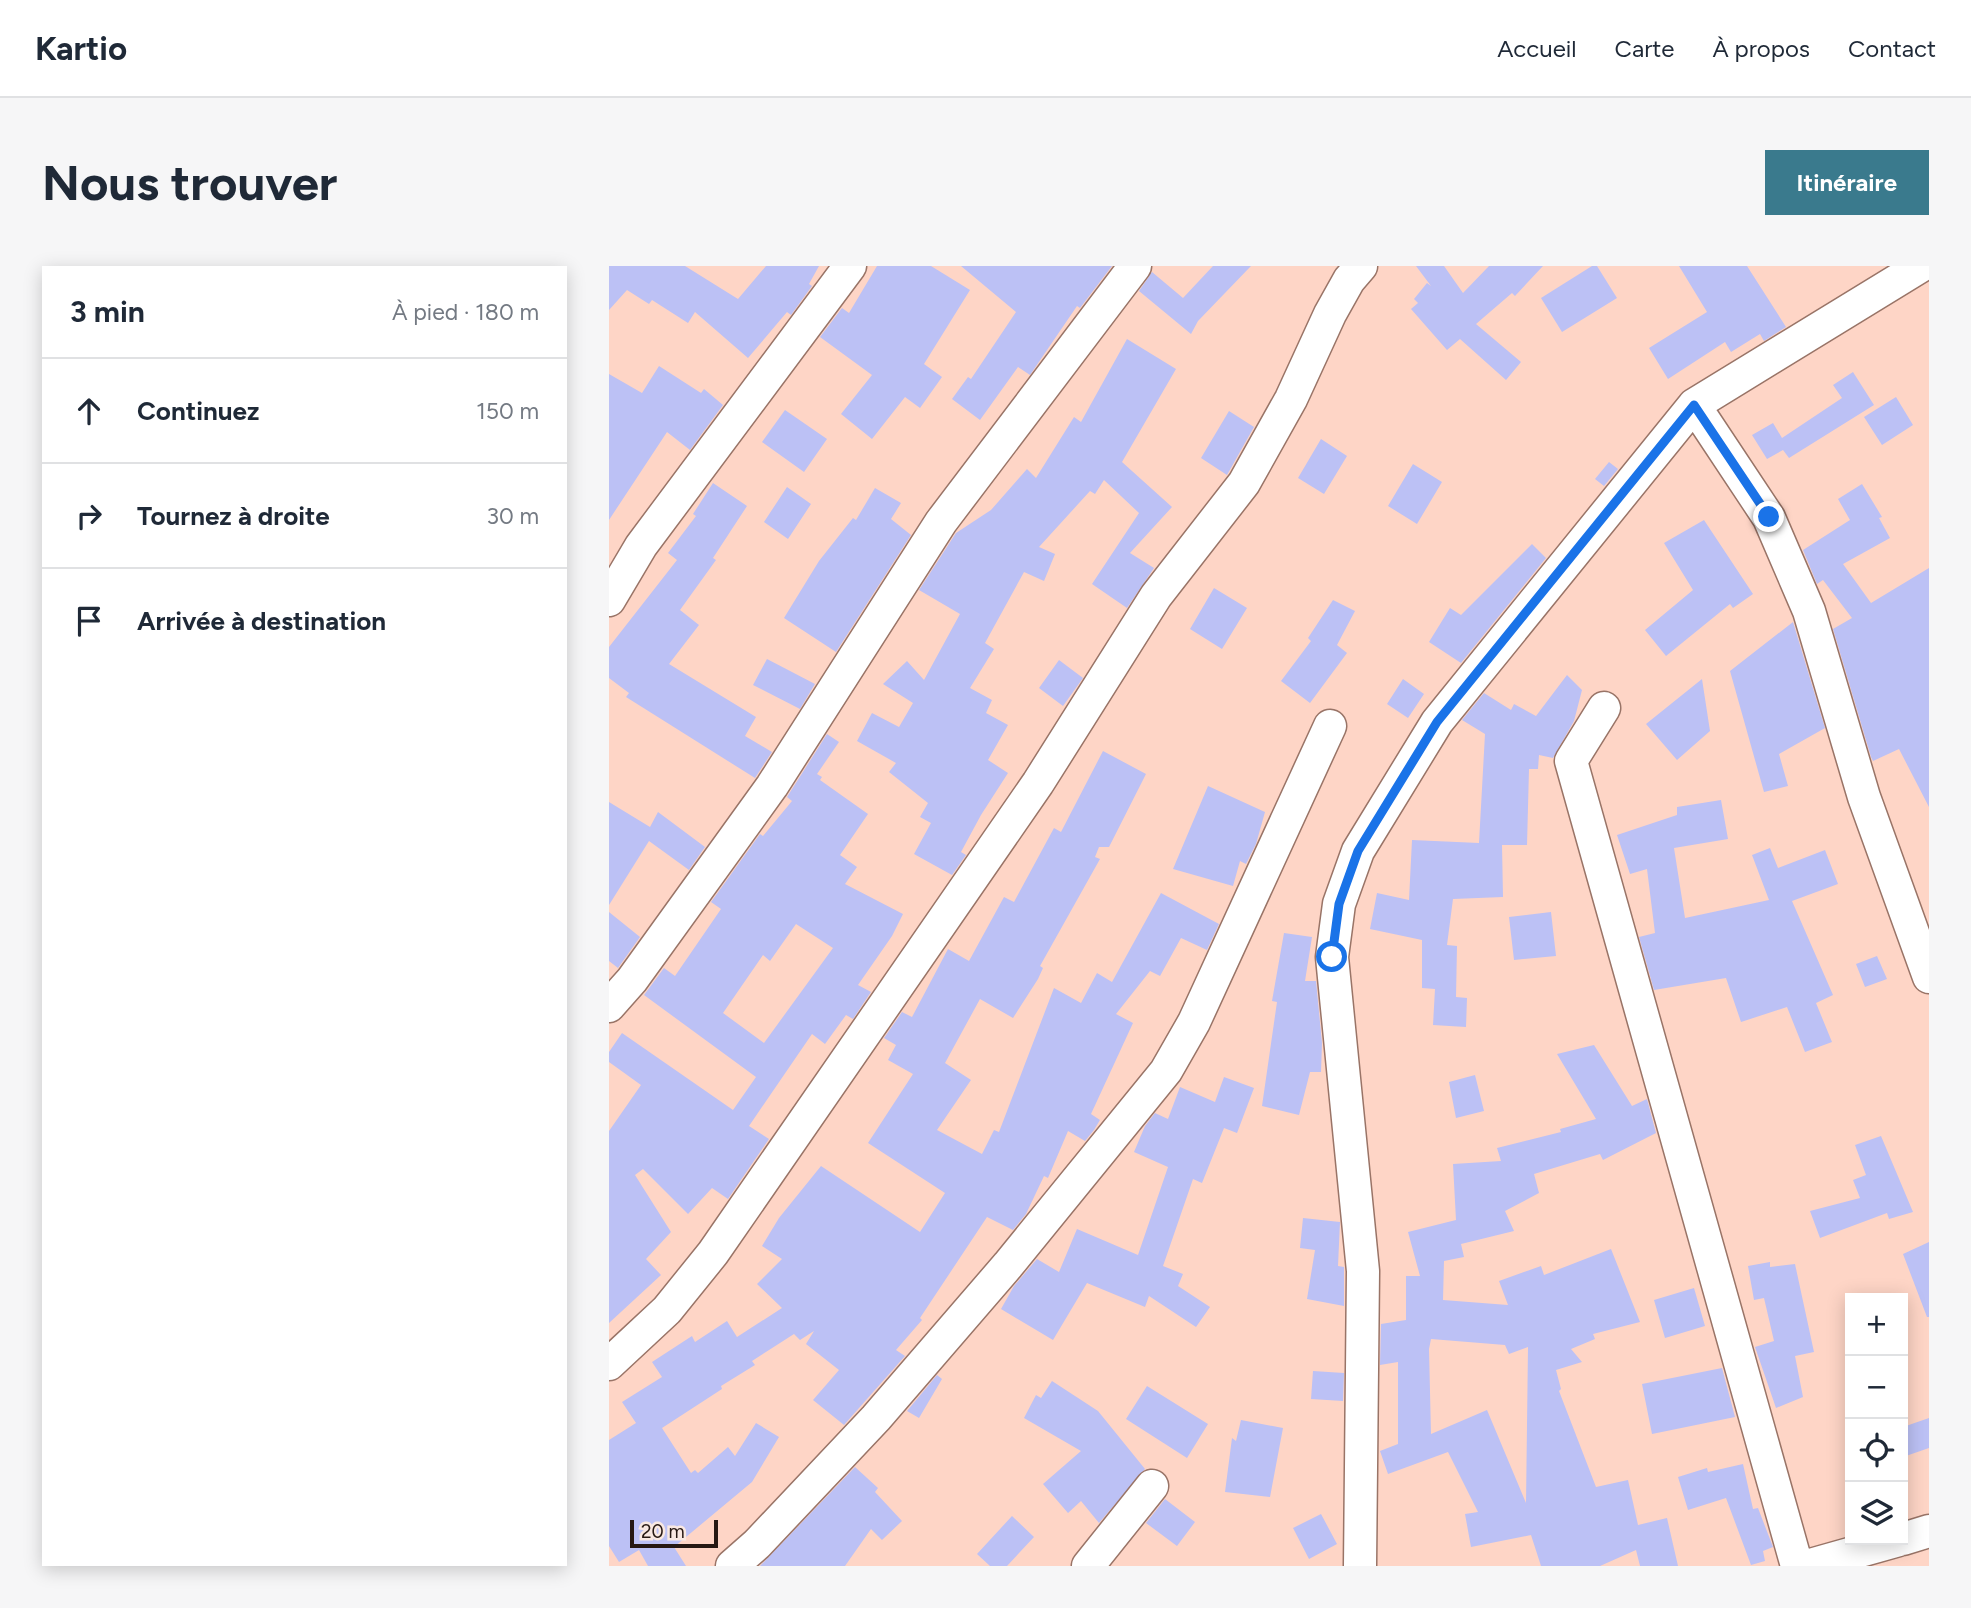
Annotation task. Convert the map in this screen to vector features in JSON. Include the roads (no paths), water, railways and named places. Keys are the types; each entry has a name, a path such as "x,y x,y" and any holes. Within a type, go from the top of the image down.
{"street":[{"path":"609,600 641,546 850,266"},
{"path":"609,1006 632,980 772,786 941,522 1135,266"},
{"path":"609,1364 667,1310 713,1253 1038,783 1156,596 1244,483 1291,399 1330,314 1349,280 1361,266"},
{"path":"1360,1566 1363,1271 1332,957 1339,904 1358,851 1437,722 1694,405 1921,266"},
{"path":"1694,405 1769,517 1809,611 1864,797 1929,977"},
{"path":"1604,708 1571,761 1797,1566"},
{"path":"731,1566 757,1544 876,1419 1009,1265 1166,1071 1194,1022 1330,726"},
{"path":"1088,1566 1152,1486"},
{"path":"1908,1537 1929,1531"},
{"path":"1807,1566 1880,1545"}]}
